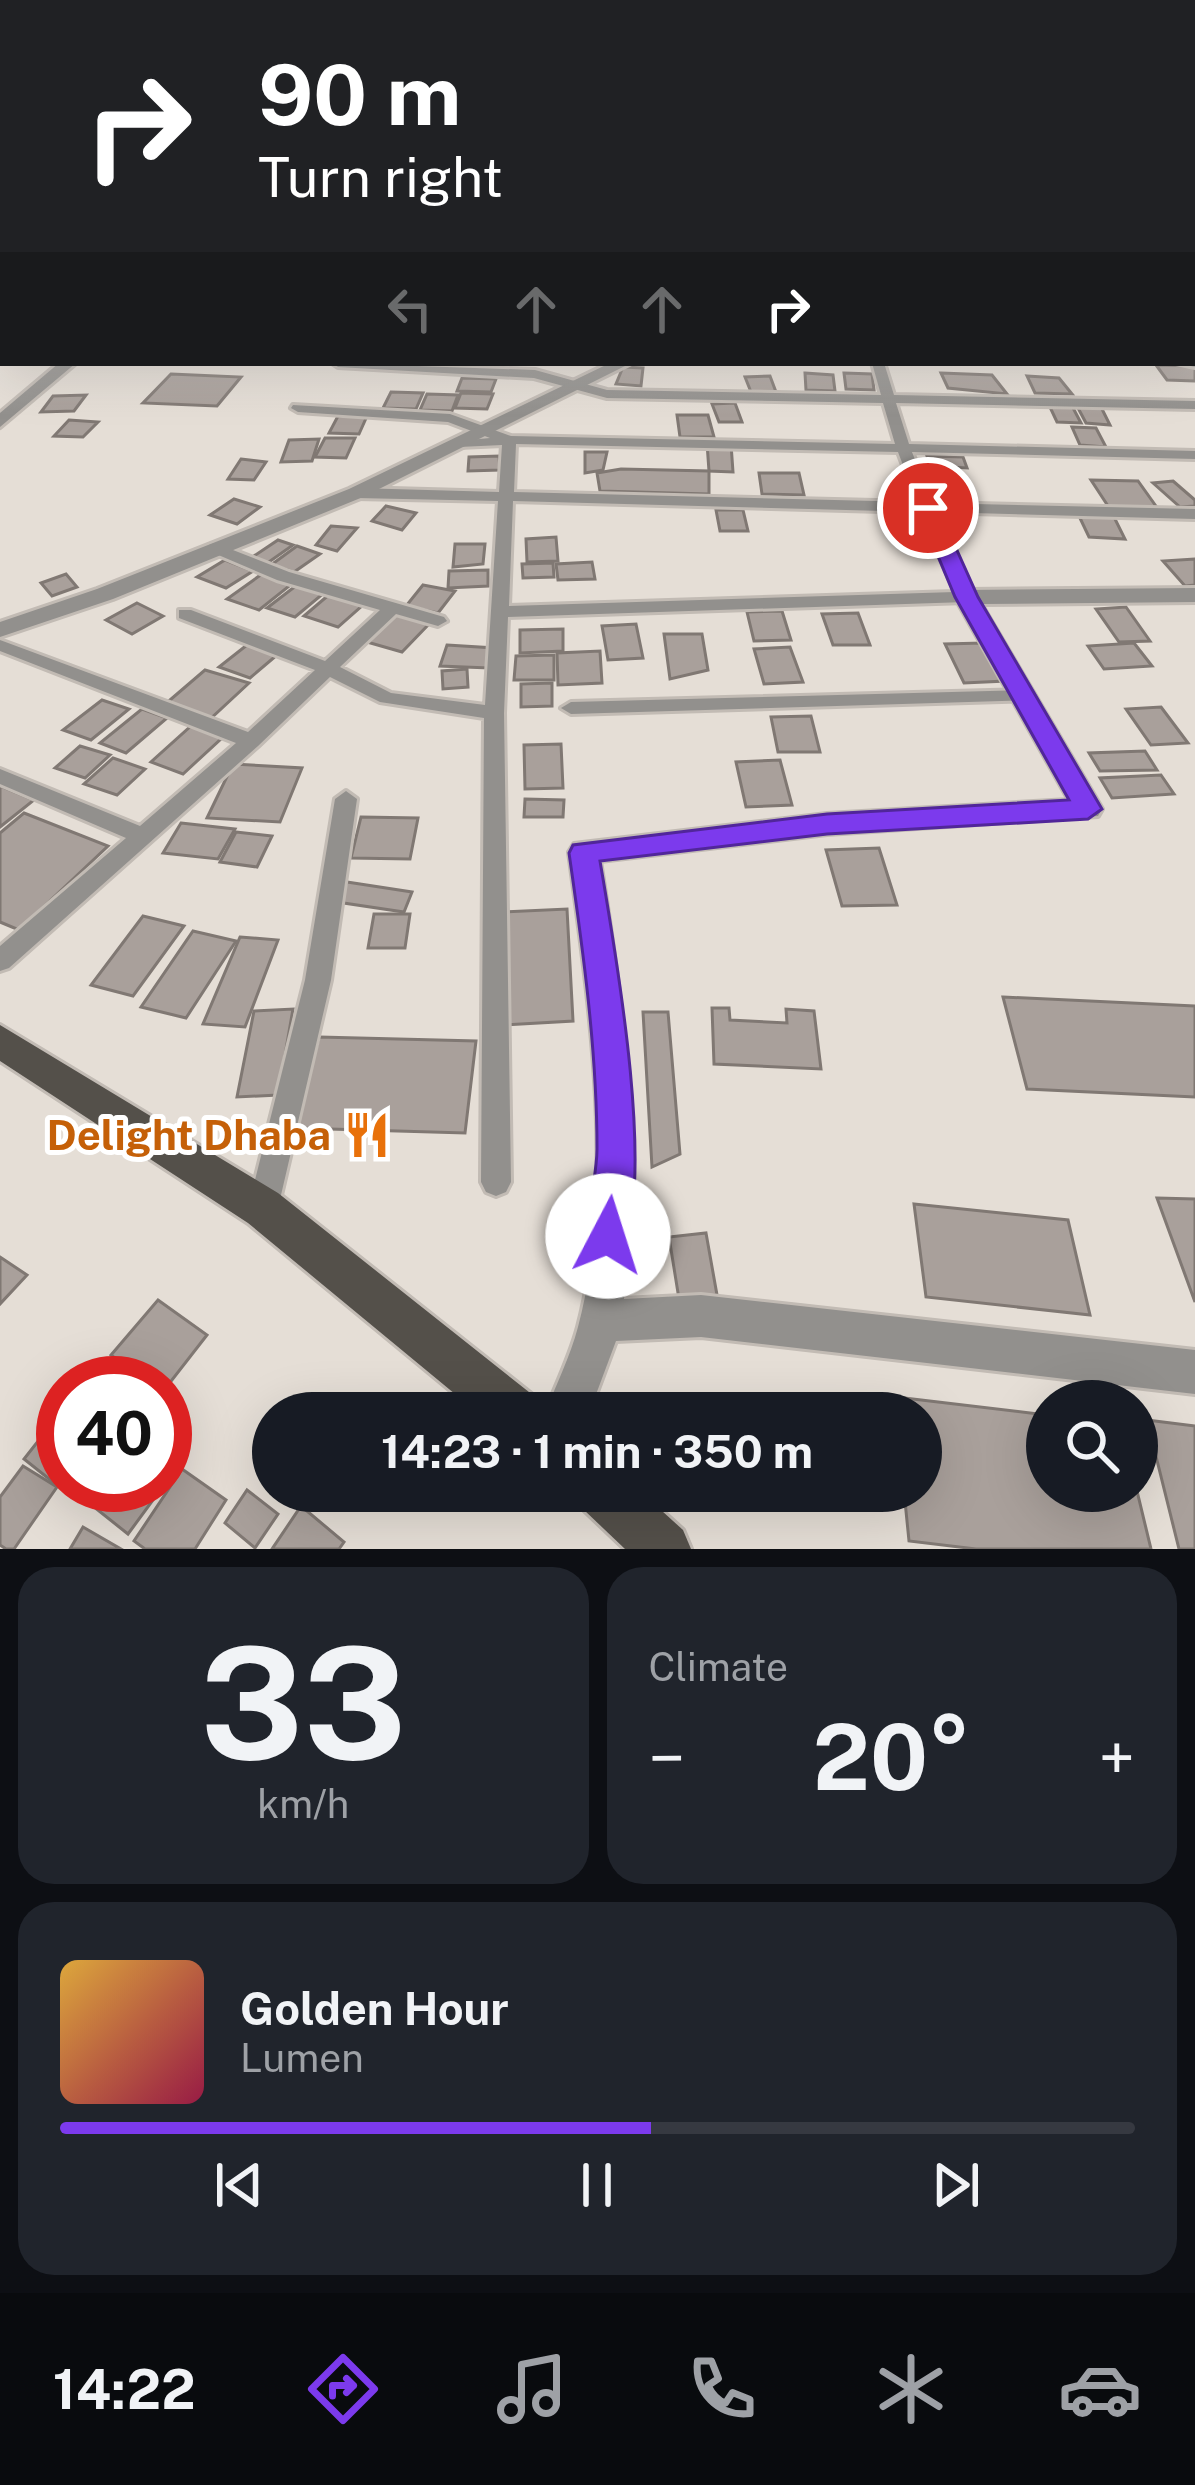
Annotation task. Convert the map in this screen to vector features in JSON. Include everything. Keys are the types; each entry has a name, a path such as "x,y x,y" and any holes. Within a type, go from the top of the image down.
{"main road":[{"path":"0,1041 262,1208 491,1392"},
{"path":"624,1512 664,1549"}],"street":[{"path":"0,422 65,366"},
{"path":"392,366 535,374 608,394 1195,405"},
{"path":"0,630 356,493 464,444 499,435 572,387 616,366"},
{"path":"576,1392 601,1321 616,1151 601,965 584,853 827,824 1088,809 966,597 903,448 879,366"},
{"path":"298,408 431,415 499,435 1195,455"},
{"path":"496,1182 494,713 506,498 499,435"},
{"path":"356,493 1195,514"},
{"path":"215,548 283,576 438,621"},
{"path":"500,612 966,597 1195,596"},
{"path":"0,961 251,741 393,607"},
{"path":"184,614 326,668 387,698 494,713"},
{"path":"0,645 251,741"},
{"path":"571,708 1025,696"},
{"path":"0,776 140,835"},
{"path":"262,1208 318,980 346,799"},
{"path":"601,1321 701,1316 1195,1372"}],"building":[{"path":"1157,366 1195,366 1195,381 1167,380"},
{"path":"623,367 643,368 641,386 616,384"},
{"path":"805,373 833,375 835,391 806,390"},
{"path":"844,373 872,374 874,390 846,389"},
{"path":"941,373 992,375 1007,394 948,388"},
{"path":"171,374 241,377 217,406 143,403"},
{"path":"770,376 776,392 751,392 745,377"},
{"path":"1027,376 1059,378 1072,394 1035,393"},
{"path":"462,378 496,379 491,392 457,391"},
{"path":"391,392 423,393 416,409 383,408"},
{"path":"461,393 493,394 487,409 455,408"},
{"path":"427,394 458,395 452,411 420,410"},
{"path":"86,395 74,411 41,412 53,396"},
{"path":"735,403 742,422 719,422 712,404"},
{"path":"1049,405 1072,406 1081,423 1057,422"},
{"path":"1077,406 1101,407 1110,425 1086,423"},
{"path":"677,415 708,415 714,437 680,437"},
{"path":"338,416 367,416 359,434 329,433"},
{"path":"69,420 98,422 83,437 54,436"},
{"path":"1072,427 1096,428 1106,447 1080,445"},
{"path":"325,438 355,438 346,458 315,457"},
{"path":"319,439 312,461 281,462 289,440"},
{"path":"707,443 731,444 733,472 709,471"},
{"path":"585,452 607,452 603,470 585,473"},
{"path":"499,456 500,470 468,471 469,457"},
{"path":"927,456 963,457 967,468 930,466"},
{"path":"241,459 266,462 254,480 228,479"},
{"path":"709,471 709,494 600,491 597,473"},
{"path":"759,473 799,473 804,495 762,494"},
{"path":"1091,480 1138,481 1158,509 1110,509"},
{"path":"1173,481 1195,500 1195,506 1180,507 1153,483"},
{"path":"234,499 260,507 237,524 210,515"},
{"path":"386,506 416,513 402,530 372,521"},
{"path":"716,510 743,510 748,531 720,531"},
{"path":"1079,516 1114,517 1125,539 1089,537"},
{"path":"331,526 357,528 337,551 316,545"},
{"path":"556,537 558,561 527,562 526,539"},
{"path":"278,540 293,545 266,564 251,558"},
{"path":"455,544 485,544 483,564 453,567"},
{"path":"297,546 320,554 294,572 271,565"},
{"path":"1195,559 1195,585 1185,586 1163,561"},
{"path":"225,560 253,571 226,588 197,577"},
{"path":"592,562 595,579 558,580 556,564"},
{"path":"553,563 554,577 523,578 522,564"},
{"path":"488,570 488,586 448,588 449,571"},
{"path":"66,574 77,587 52,596 41,583"},
{"path":"262,574 293,583 259,610 227,599"},
{"path":"297,585 324,593 295,617 267,608"},
{"path":"423,585 455,591 438,613 406,606"},
{"path":"331,593 364,604 338,627 304,616"},
{"path":"137,603 163,616 132,634 106,620"},
{"path":"1126,607 1150,641 1119,642 1096,609"},
{"path":"782,611 791,640 754,641 747,612"},
{"path":"858,613 870,645 833,645 822,614"},
{"path":"396,615 429,624 402,652 367,642"},
{"path":"636,624 643,658 608,660 602,626"},
{"path":"563,629 563,651 520,653 520,630"},
{"path":"664,634 702,634 708,670 670,679"},
{"path":"983,643 1005,681 964,683 945,644"},
{"path":"1134,643 1152,666 1104,669 1088,646"},
{"path":"247,645 277,655 250,678 219,667"},
{"path":"447,645 494,648 489,668 440,666"},
{"path":"790,647 803,682 764,684 754,649"},
{"path":"600,651 602,683 558,685 557,653"},
{"path":"554,655 554,680 514,680 516,656"},
{"path":"467,669 468,687 443,689 442,671"},
{"path":"205,670 249,683 208,721 163,706"},
{"path":"552,683 552,706 521,707 521,684"},
{"path":"102,700 129,709 91,740 63,730"},
{"path":"1161,707 1188,743 1151,745 1126,709"},
{"path":"142,709 167,718 126,753 100,743"},
{"path":"811,716 820,752 778,752 771,717"},
{"path":"191,726 223,737 183,774 151,762"},
{"path":"561,744 563,788 525,789 524,745"},
{"path":"80,746 110,755 85,778 55,768"},
{"path":"1145,751 1157,770 1100,771 1089,753"},
{"path":"113,758 145,769 117,795 84,784"},
{"path":"780,760 792,805 746,807 736,762"},
{"path":"233,764 302,768 280,822 207,818"},
{"path":"1161,775 1174,794 1112,798 1100,778"},
{"path":"0,786 34,800 0,827"},
{"path":"525,799 564,800 563,817 524,817"},
{"path":"24,813 108,846 19,930 0,922 0,833"},
{"path":"361,817 418,818 410,859 351,858"},
{"path":"181,823 235,829 218,859 163,853"},
{"path":"236,832 272,836 257,867 220,862"},
{"path":"879,848 897,905 842,906 826,850"},
{"path":"347,882 412,892 404,912 337,902"},
{"path":"567,909 573,1021 502,1025 502,912"},
{"path":"374,914 410,914 405,948 368,948"},
{"path":"143,916 184,926 133,996 91,985"},
{"path":"193,931 236,941 186,1018 141,1007"},
{"path":"240,937 278,940 245,1027 203,1024"},
{"path":"1003,997 1195,1006 1195,1097 1027,1089"},
{"path":"712,1008 729,1008 730,1020 787,1023 786,1009 814,1011 821,1069 714,1064"},
{"path":"293,1009 278,1095 237,1097 254,1011"},
{"path":"643,1012 668,1012 680,1154 652,1167"},
{"path":"319,1037 476,1041 465,1133 296,1128"},
{"path":"1157,1198 1195,1199 1195,1302"},
{"path":"914,1204 1068,1220 1090,1315 926,1297"},
{"path":"706,1233 717,1295 679,1299 669,1237"},
{"path":"0,1257 27,1275 0,1304"},
{"path":"158,1300 207,1335 191,1356 111,1355"},
{"path":"942,1402 1026,1412 1026,1512 1142,1512 1151,1549 976,1549 909,1541 906,1512 942,1512"},
{"path":"1158,1421 1195,1426 1195,1549 1179,1549 1158,1464"},
{"path":"36,1444 36,1469 24,1459"},
{"path":"23,1466 36,1474 36,1512 40,1512 14,1549 0,1545 0,1497"},
{"path":"192,1476 226,1500 195,1549 145,1549 134,1541 153,1512 192,1512"},
{"path":"247,1490 252,1494 252,1512 278,1514 255,1548 225,1523"},
{"path":"100,1512 144,1512 128,1534"},
{"path":"297,1512 308,1512 344,1542 339,1549 272,1549"},
{"path":"83,1527 121,1549 70,1549"}],"place":[{"name":"Delight Dhaba","path":"367,1135"}],"route":[{"path":"608,1236 616,1151 601,965 584,853 710,834 1088,809 966,597 928,508"}]}
